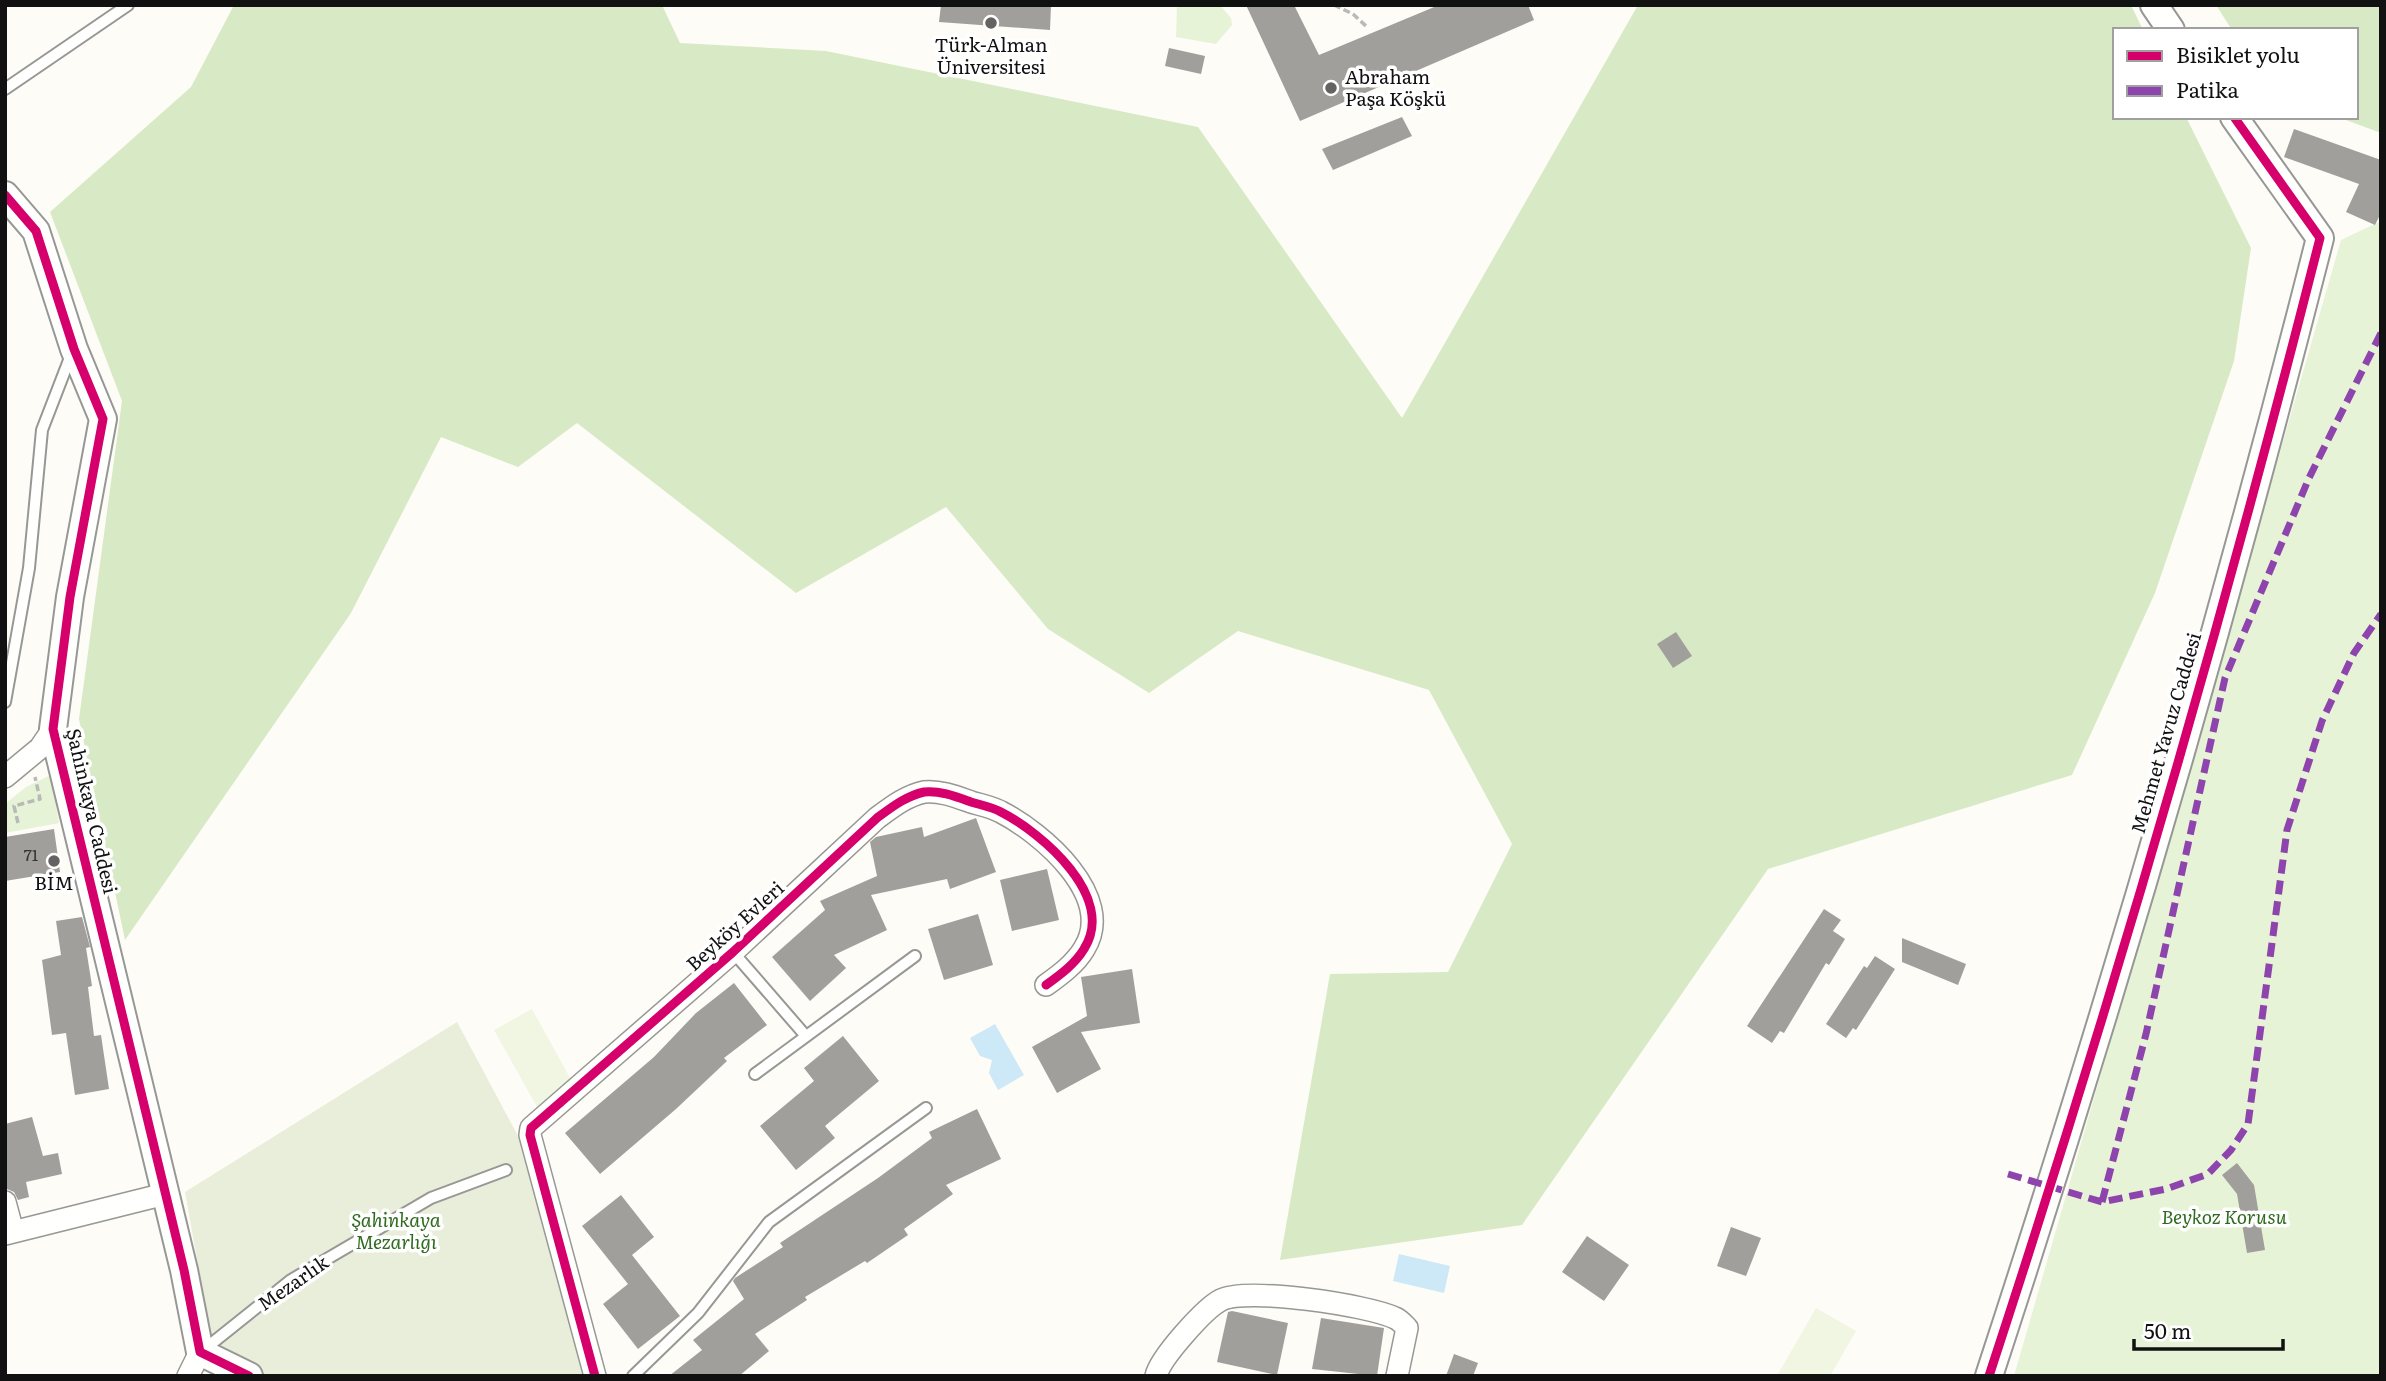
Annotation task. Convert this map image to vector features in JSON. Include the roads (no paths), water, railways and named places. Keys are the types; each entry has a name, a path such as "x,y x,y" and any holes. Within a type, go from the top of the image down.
{"street":[{"path":"2154,5 2170,28"},
{"name":"Mehmet Yavuz Caddesi","path":"1989,1376 2052,1185 2250,511 2320,238 2235,119"},
{"name":"Şahinkaya Caddesi","path":"5,195 36,231 74,349 103,419 70,597 53,729 165,1194 200,1352"},
{"path":"5,777 30,758 53,729"},
{"name":"Beyköy Evleri","path":"595,1376 530,1131 733,952 877,817 900,800 926,792 951,795 1001,812 1042,840 1071,868 1085,887 1092,919 1086,947 1065,971 1045,985"},
{"path":"5,1202 9,1233 165,1194"},
{"path":"1156,1376 1158,1367 1184,1334 1222,1300 1273,1295 1352,1307 1397,1318 1407,1328 1396,1376"},
{"path":"188,1376 200,1352 250,1376"}],"lane":[{"path":"5,89 128,5"},
{"path":"5,702 29,568 42,430 74,349"},
{"path":"733,952 805,1035"},
{"path":"755,1074 915,956"},
{"path":"633,1376 698,1313 769,1222 926,1108"},
{"name":"Mezarlık","path":"200,1352 302,1273 431,1198 506,1170"}],"water":[{"path":"995,1024 1024,1075 998,1090 989,1073 992,1060 980,1056 970,1038"},
{"path":"1399,1254 1450,1266 1444,1293 1393,1281"}],"place":[{"name":"Türk-Alman Üniversitesi","path":"991,23"},
{"name":"Abraham Paşa Köşkü","path":"1331,88"},
{"name":"BİM","path":"54,861"}],"park label":[{"name":"Beykoz Korusu","path":"2224,1217"},
{"name":"Şahinkaya Mezarlığı","path":"396,1231"}]}
